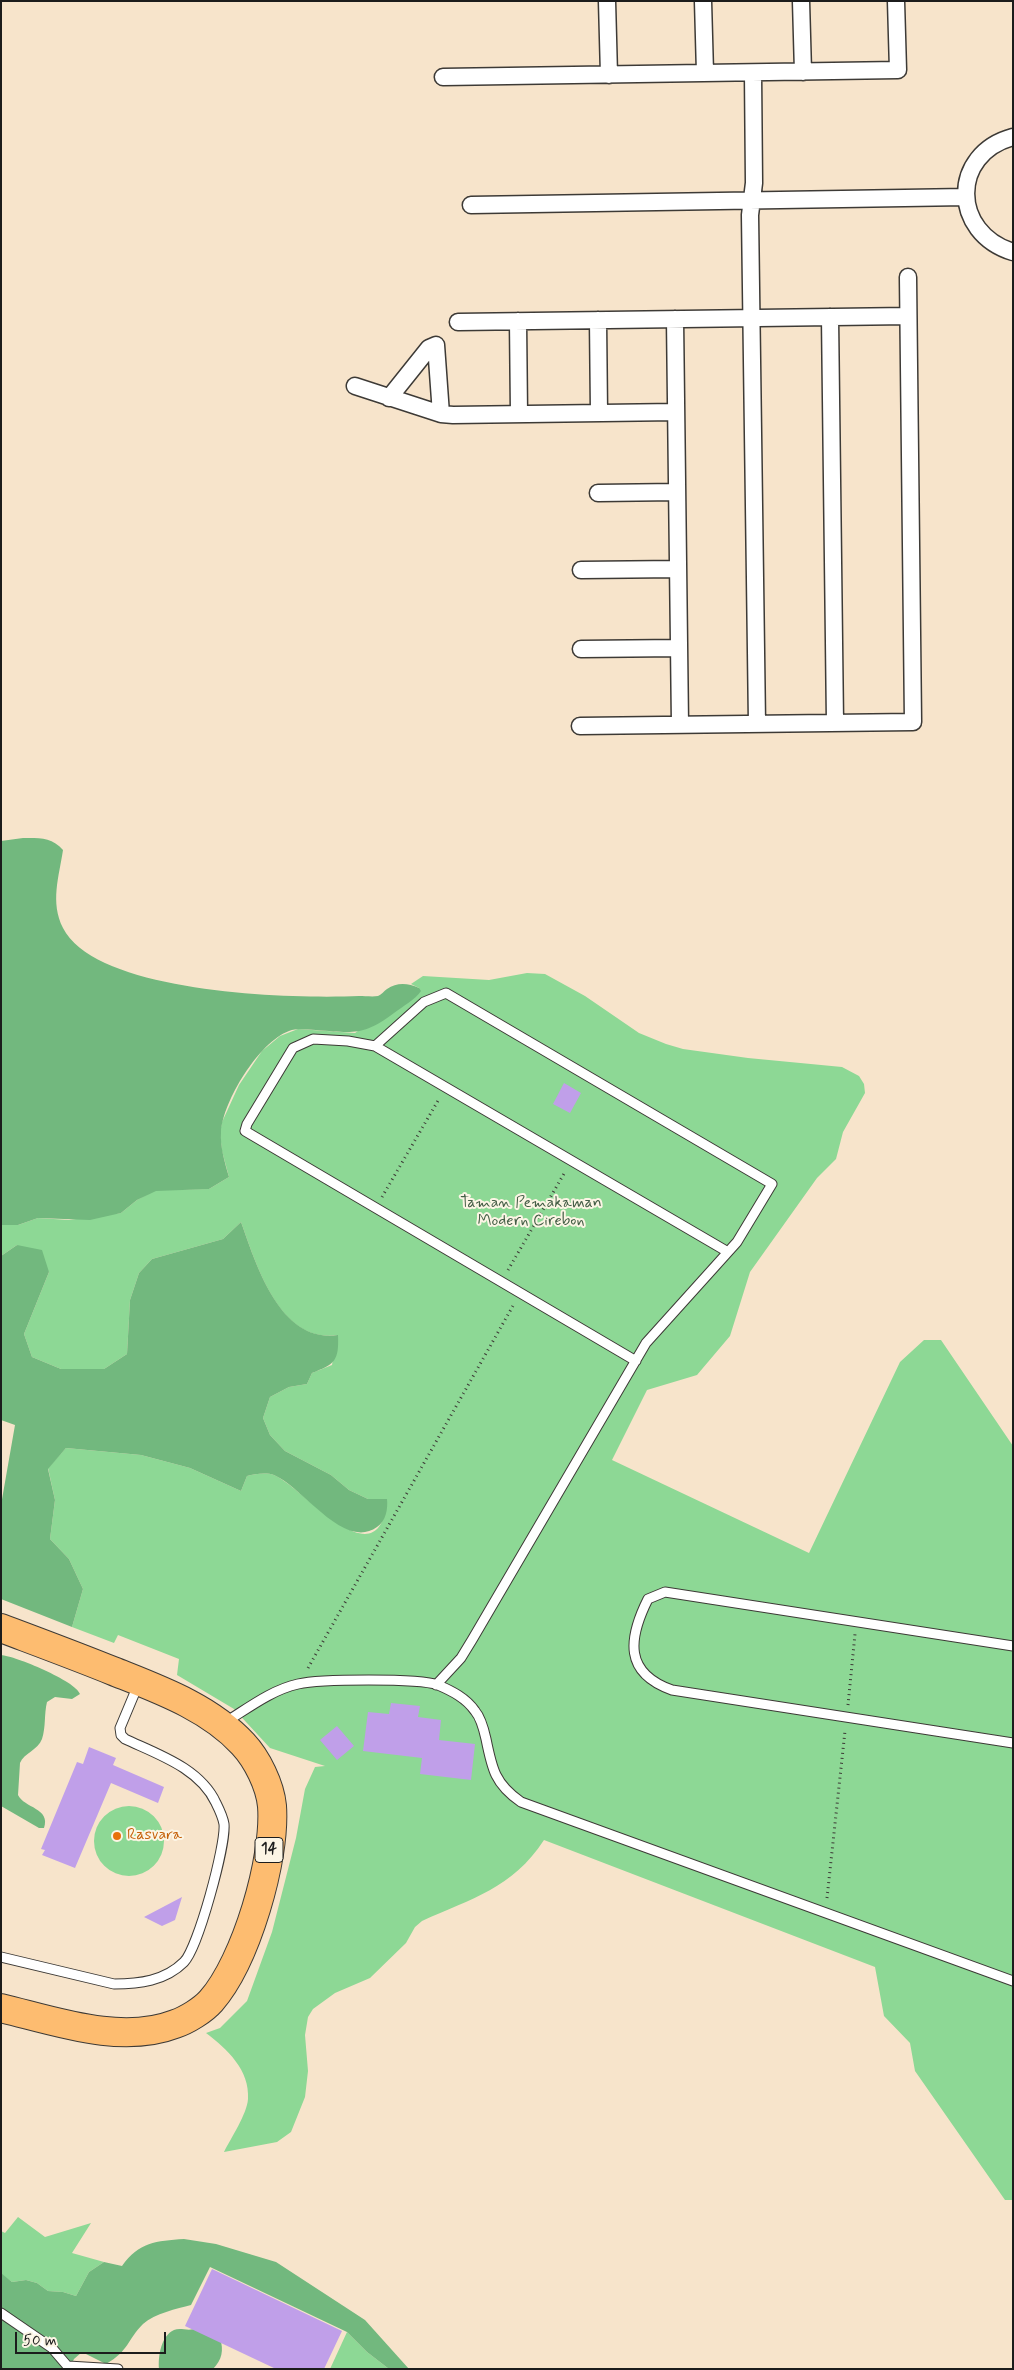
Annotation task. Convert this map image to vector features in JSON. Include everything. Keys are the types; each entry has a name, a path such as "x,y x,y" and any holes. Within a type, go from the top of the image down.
{"highway":[{"name":"14","path":"1,1628 174,1696 223,1723 252,1756 269,1792 272,1819 266,1869 242,1949 219,1991 210,2003 192,2016 176,2024 148,2031 96,2029 1,2008"}],"street":[{"path":"607,1 609,75"},
{"path":"703,1 705,73"},
{"path":"801,1 803,72"},
{"path":"443,77 898,70 896,1"},
{"path":"753,73 754,183 750,215 757,724"},
{"path":"1013,137 994,144 978,158 968,177 966,197 972,222 980,232 1000,248 1013,252"},
{"path":"470,205 966,197"},
{"path":"580,726 913,722 908,277"},
{"path":"458,322 908,316"},
{"path":"830,317 835,723"},
{"path":"675,319 680,725"},
{"path":"598,320 599,413"},
{"path":"518,321 519,414"},
{"path":"389,398 429,348 436,345 441,414"},
{"path":"355,386 441,414 676,412"},
{"path":"598,492 677,492"},
{"path":"581,570 678,570"},
{"path":"581,649 679,648"}],"lane":[{"path":"375,1046 424,1002 446,993 772,1184 737,1242 646,1344 472,1640 460,1658 436,1684"},
{"path":"636,1361 245,1131 247,1124 293,1048 313,1039 348,1041 375,1046 728,1252"},
{"path":"1013,1646 665,1592 648,1599 633,1636 636,1660 644,1675 655,1684 672,1690 1013,1743"},
{"path":"223,1723 278,1690 299,1684 368,1681 436,1684 462,1697 476,1712 483,1728 497,1780 507,1792 522,1802 713,1874 1013,1981"},
{"path":"1,1957 114,1984 132,1984 153,1980 172,1972 186,1961 196,1942 222,1843 224,1824 216,1802 206,1787 188,1770 124,1739 121,1735 120,1728 139,1682"},
{"path":"1,2313 52,2348 69,2367 118,2369"}],"path":[{"path":"376,1208 446,1087"},
{"path":"501,1282 572,1161"},
{"path":"299,1684 520,1293"},
{"path":"825,1914 857,1622"}],"green space":[{"path":"23,838 50,840 63,850 56,899 59,918 63,928 83,950 114,967 154,979 199,988 245,993 328,997 374,996 395,985 403,984 415,986 421,991 412,1000 374,1026 366,1029 349,1032 292,1030 278,1037 266,1047 244,1074 235,1089 223,1119 221,1143 229,1177 209,1189 156,1191 137,1200 121,1213 90,1220 38,1218 18,1225 1,1225 1,841"},
{"name":"Taman Pemakaman Modern Cirebon","path":"527,973 545,974 585,996 639,1033 666,1044 683,1049 748,1058 842,1067 859,1076 864,1084 865,1093 843,1132 836,1159 817,1178 750,1272 730,1336 697,1375 647,1390 612,1460 809,1553 900,1362 924,1340 941,1340 1013,1446 1013,2200 1005,2200 915,2071 910,2043 884,2016 875,1967 544,1840 532,1857 505,1881 474,1898 422,1921 415,1927 406,1943 370,1978 335,1993 313,2009 308,2017 305,2035 308,2071 305,2097 291,2132 277,2142 224,2152 245,2112 248,2088 236,2061 206,2033 220,2028 247,2001 272,1932 296,1838 305,1789 315,1767 325,1766 270,1748 234,1709 177,1675 179,1659 118,1635 114,1643 72,1627 83,1589 69,1559 50,1539 55,1500 48,1468 66,1448 141,1455 190,1468 241,1491 247,1476 271,1474 287,1483 338,1524 355,1532 370,1533 381,1524 387,1500 368,1499 349,1490 331,1475 285,1451 270,1435 263,1418 270,1397 289,1387 307,1384 312,1373 332,1365 337,1335 317,1334 300,1327 286,1314 273,1298 263,1279 241,1222 223,1239 152,1259 139,1273 130,1300 127,1354 104,1369 61,1369 32,1357 24,1334 49,1272 17,1245 1,1256 1,1225 18,1225 38,1218 69,1220 121,1213 137,1200 156,1190 209,1189 229,1177 222,1151 220,1133 222,1122 239,1085 262,1051 280,1036 298,1029 355,1033 419,988 411,984 423,976 489,980"},
{"path":"241,1222 263,1279 273,1298 286,1314 300,1327 318,1334 338,1335 338,1351 331,1364 312,1373 307,1384 289,1387 270,1397 263,1418 270,1435 285,1451 331,1475 349,1490 368,1499 387,1499 387,1511 384,1518 377,1527 364,1532 351,1531 338,1525 286,1482 271,1474 247,1476 241,1491 190,1468 141,1455 66,1448 48,1469 55,1500 50,1539 69,1559 83,1589 72,1627 1,1599 1,1505 15,1425 1,1420 1,1256 17,1245 42,1250 49,1272 24,1334 32,1357 61,1369 104,1369 127,1354 130,1300 139,1273 152,1259 223,1239"},
{"path":"1,1655 31,1664 57,1676 80,1694 72,1699 55,1697 47,1702 42,1739 20,1763 18,1795 44,1816 44,1828 39,1828 1,1806"},
{"path":"136,1806 149,1812 158,1821 162,1827 164,1841 162,1855 154,1866 143,1874 122,1876 115,1874 104,1866 96,1855 94,1834 96,1827 104,1816 115,1808"},
{"path":"18,2217 45,2237 91,2223 72,2253 104,2262 89,2272 76,2296 63,2292 48,2291 37,2283 26,2280 12,2282 1,2274 1,2231 5,2233"},
{"path":"184,2239 216,2244 276,2262 365,2320 409,2369 389,2369 367,2352 347,2332 210,2267 191,2305 166,2312 148,2320 138,2330 124,2350 106,2364 82,2352 74,2359 69,2369 1,2369 1,2273 12,2282 26,2280 37,2283 48,2291 63,2292 76,2296 89,2272 104,2262 122,2266 128,2258 142,2247 157,2242"},
{"path":"197,2328 220,2338 221,2355 213,2369 159,2369 161,2347 166,2337 177,2329 191,2330"},
{"path":"347,2332 367,2352 389,2369 330,2369"}],"building":[{"path":"564,1083 581,1093 570,1113 553,1104"},
{"path":"391,1703 420,1706 418,1717 441,1720 439,1740 475,1744 471,1780 420,1774 422,1758 363,1751 368,1712 389,1714"},
{"path":"337,1726 354,1746 337,1760 320,1740"},
{"path":"89,1747 116,1758 113,1765 164,1787 158,1803 111,1783 75,1868 42,1855 45,1850 41,1849 77,1762 83,1764"},
{"path":"182,1897 175,1920 162,1926 144,1917"},
{"path":"212,2269 342,2331 324,2369 276,2369 185,2326"}],"place":[{"name":"Rasvara","path":"117,1836"}]}
